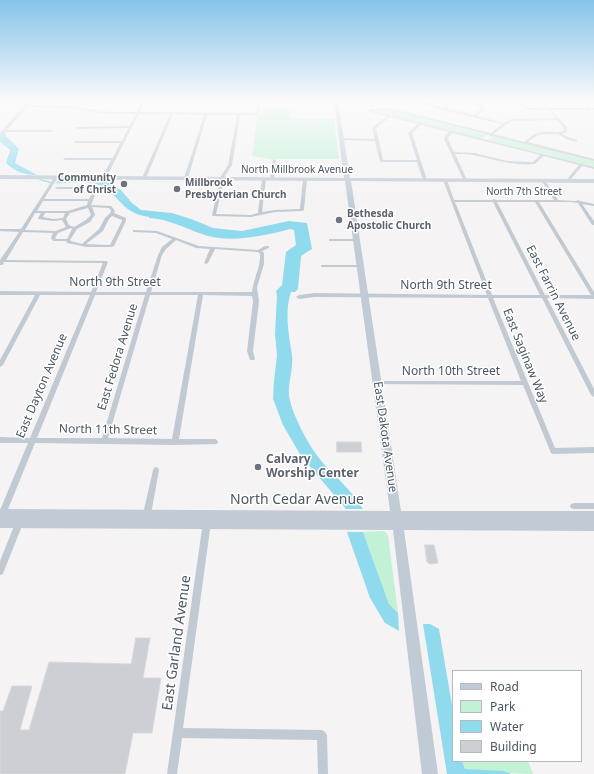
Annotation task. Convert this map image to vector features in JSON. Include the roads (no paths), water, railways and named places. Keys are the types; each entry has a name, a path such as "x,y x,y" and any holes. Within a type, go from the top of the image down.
{"street":[{"path":"104,178 126,137"},
{"path":"144,178 162,137"},
{"path":"186,178 199,137"},
{"path":"235,137 230,165 222,178 214,215 250,216 302,210 305,179"},
{"path":"411,137 426,180"},
{"path":"447,137 446,139 465,180"},
{"path":"472,137 594,168"},
{"path":"484,140 488,137"},
{"path":"500,137 594,160"},
{"path":"525,143 531,137"},
{"path":"565,137 576,141"},
{"path":"342,139 376,140 381,161 419,161"},
{"name":"East Dakota Avenue","path":"342,139 397,520 430,774"},
{"path":"75,142 123,142"},
{"path":"453,153 475,154 498,161 529,163 537,161 543,155"},
{"path":"65,159 114,159"},
{"path":"272,179 274,160"},
{"path":"570,180 581,165"},
{"name":"North Millbrook Avenue","path":"0,177 570,180 593,182"},
{"path":"1,263 56,178"},
{"path":"260,214 264,179"},
{"name":"East Saginaw Way","path":"445,180 524,383 553,451 594,450"},
{"path":"543,180 557,201"},
{"path":"0,230 56,232 73,228 91,220 93,215 89,206 95,190 57,188"},
{"path":"56,200 64,188"},
{"path":"41,200 90,200"},
{"name":"East Farrin Avenue","path":"494,200 594,395"},
{"name":"North 7th Street","path":"453,201 578,201 594,205"},
{"path":"536,201 594,297"},
{"path":"578,201 594,224"},
{"path":"34,212 68,212 89,206 110,207 113,211 112,214"},
{"path":"44,212 40,218 53,220 64,219"},
{"path":"64,219 68,212"},
{"path":"46,240 68,240 69,242 84,244 87,246 112,246 124,219 112,214"},
{"path":"84,244 101,230 107,218 112,214"},
{"path":"64,219 67,226 73,228"},
{"path":"68,240 73,228"},
{"path":"135,231 157,232 192,246 259,251 267,247"},
{"path":"54,239 56,232"},
{"name":"East Fedora Avenue","path":"104,441 160,254 164,248 175,239"},
{"path":"331,240 357,240"},
{"path":"206,263 213,248"},
{"path":"252,359 250,351 256,301 254,294 256,277 262,258 262,253 259,251"},
{"name":"East Dayton Avenue","path":"0,517 106,262 1,263"},
{"path":"323,266 360,266"},
{"name":"North 9th Street","path":"0,292 254,294"},
{"path":"0,365 38,293"},
{"path":"175,442 202,294"},
{"name":"North 9th Street","path":"299,297 315,295 365,295 594,297"},
{"name":"North 10th Street","path":"377,383 524,383"},
{"name":"North 11th Street","path":"0,440 215,442"},
{"path":"147,514 156,470"},
{"path":"574,506 593,516"},
{"name":"North Cedar Avenue","path":"21,519 147,514 208,520"},
{"name":"North Cedar Avenue","path":"0,517 21,519 397,520 593,516"},
{"name":"North Cedar Avenue","path":"397,520 528,526 593,516"},
{"path":"0,571 21,519"},
{"name":"East Garland Avenue","path":"172,774 208,520"},
{"path":"178,733 322,735 323,774"}],"water":[{"path":"7,137 19,149 15,163 37,175 20,172 13,169 6,163 10,150 0,142 0,138"},
{"path":"59,180 108,180 107,182 121,190 132,203 141,210 172,213 213,228 242,231 289,221 307,223 312,249 301,256 298,289 295,292 291,292 287,315 292,355 289,390 290,401 299,425 313,450 323,463 349,490 363,509 346,509 301,456 283,425 273,399 277,355 275,334 276,291 282,285 286,252 296,245 294,230 290,229 246,238 234,239 212,237 170,222 139,215 125,207 110,192 96,184 86,182 56,183"},
{"path":"347,532 363,532 389,604 398,613 399,631 385,623 370,598"},
{"path":"423,624 430,624 439,629 452,705 452,762 462,762 465,769 504,771 511,774 447,774"}],"waterway":[{"path":"41,180 50,182"}],"place":[{"name":"Community of Christ","path":"124,184"},
{"name":"Millbrook Presbyterian Church","path":"177,189"},
{"name":"Bethesda Apostolic Church","path":"339,220"},
{"name":"Calvary Worship Center","path":"258,467"}]}
